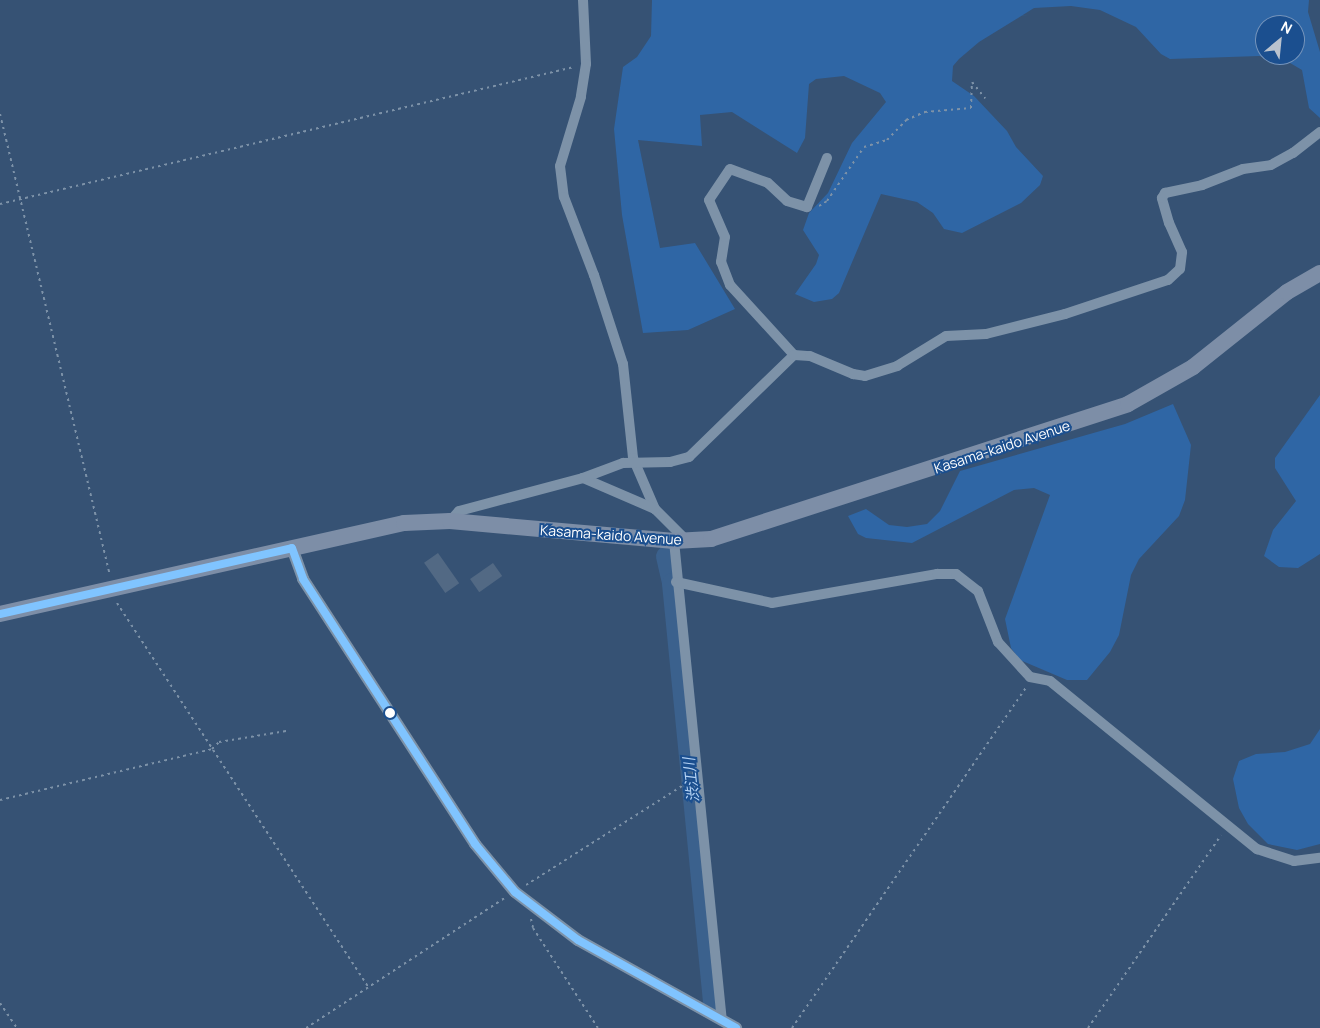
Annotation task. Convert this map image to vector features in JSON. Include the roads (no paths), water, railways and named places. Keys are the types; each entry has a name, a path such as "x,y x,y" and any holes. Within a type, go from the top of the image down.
{"main road":[{"name":"Kasama-kaido Avenue","path":"0,614 404,523 450,521 680,541 750,528 1128,404 1193,367 1287,292 1320,273"}],"street":[{"path":"583,0 586,64 581,97 561,160 561,181 568,214 594,275 623,364 628,433 636,464 655,509 680,541 676,582 722,1020"},
{"path":"827,158 809,206 794,205 773,186 730,169 709,200 725,236 721,262 730,284 794,355 810,356 853,374 865,376 897,366 946,336 986,334 1064,314 1168,280 1180,269 1182,252 1169,223 1162,198 1164,193 1202,185 1243,169 1270,165 1293,153 1320,132"},
{"path":"450,521 459,511 583,478 623,463 636,464 689,457 794,355"},
{"path":"583,478 655,509"},
{"path":"292,548 308,587 475,844 515,892 535,910 578,940 736,1028"},
{"path":"676,582 772,603 937,574 956,574 978,591 998,642 1033,678 1043,677 1050,681 1256,849 1277,858 1294,861 1320,858"}],"waterway":[{"name":"渋江川","path":"666,556 672,583 713,1004"}]}
